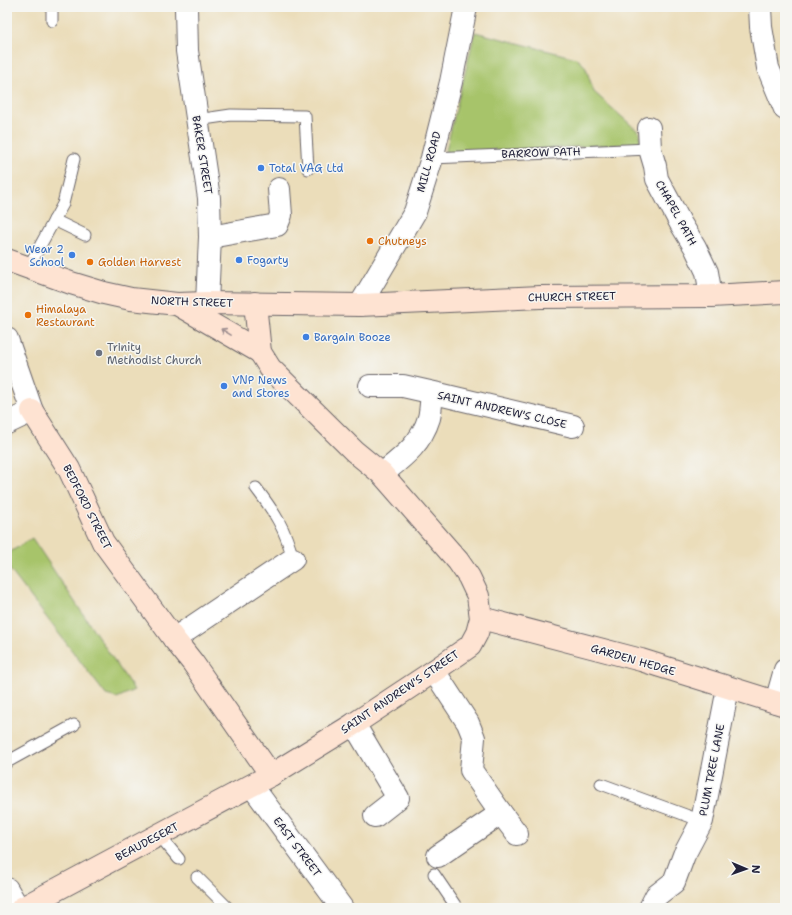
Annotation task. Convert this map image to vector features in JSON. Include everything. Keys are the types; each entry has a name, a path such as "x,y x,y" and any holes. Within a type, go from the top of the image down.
{"street":[{"name":"BAKER STREET","path":"186,7 187,51 209,198 210,237 208,303"},
{"name":"MILL ROAD","path":"360,305 414,212 432,158 466,7"},
{"path":"760,7 761,27 768,68 785,109"},
{"name":"CHAPEL PATH","path":"649,138 657,179 680,224 695,247 706,272 711,296"},
{"path":"210,237 277,225 281,215 279,189"},
{"name":"NORTH STREET","path":"7,260 71,283 132,299 177,304 255,303 360,305"},
{"name":"CHURCH STREET","path":"360,305 540,297 711,296 785,292"},
{"name":"SAINT ANDREW'S STREET","path":"255,303 260,352 270,368 354,451 382,474 458,561 469,577 478,596 481,618 477,633 470,646 354,724 271,775"},
{"name":"SAINT ANDREW'S STREET","path":"177,304 260,352"},
{"path":"7,423 32,411 9,343"},
{"name":"SAINT ANDREW'S CLOSE","path":"370,386 403,386 573,426"},
{"name":"SAINT ANDREW'S CLOSE","path":"382,474 413,448 422,436 429,417 432,393"},
{"name":"BEDFORD STREET","path":"32,411 69,469 103,542 174,640 193,663 271,775"},
{"path":"174,640 293,559"},
{"name":"GARDEN HEDGE","path":"481,618 641,660 781,704"},
{"path":"781,704 785,670"},
{"path":"434,671 468,723 474,738 472,770 517,834"},
{"name":"PLUM TREE LANE","path":"650,908 656,896 674,882 684,855 702,821 728,688"},
{"path":"354,724 398,798 375,816"},
{"name":"BEAUDESERT","path":"22,908 271,775"},
{"name":"EAST STREET","path":"252,786 342,908"},
{"path":"436,865 501,813"},
{"path":"7,889 18,908"}],"lane":[{"path":"52,7 52,21"},
{"path":"197,120 231,115 305,116 308,169"},
{"name":"BARROW PATH","path":"432,158 649,138"},
{"path":"28,268 63,204 74,159"},
{"path":"54,220 85,235"},
{"path":"256,488 274,512 285,532 293,559"},
{"path":"7,762 74,725"},
{"path":"601,784 702,821"},
{"path":"159,835 179,858"},
{"path":"436,865 457,908"},
{"path":"197,877 228,908"}],"green space":[{"path":"475,32 576,58 585,66 594,92 640,133 640,144 445,154"},
{"path":"32,538 134,690 117,698 106,695 7,566 7,554"}],"place":[{"name":"Total VAG Ltd","path":"261,168"},
{"name":"Chutneys","path":"370,241"},
{"name":"Wear 2 School","path":"72,255"},
{"name":"Fogarty","path":"239,260"},
{"name":"Golden Harvest","path":"90,262"},
{"name":"Himalaya Restaurant","path":"28,315"},
{"name":"Bargain Booze","path":"306,337"},
{"name":"Trinity Methodist Church","path":"99,353"},
{"name":"VNP News and Stores","path":"224,386"}]}
